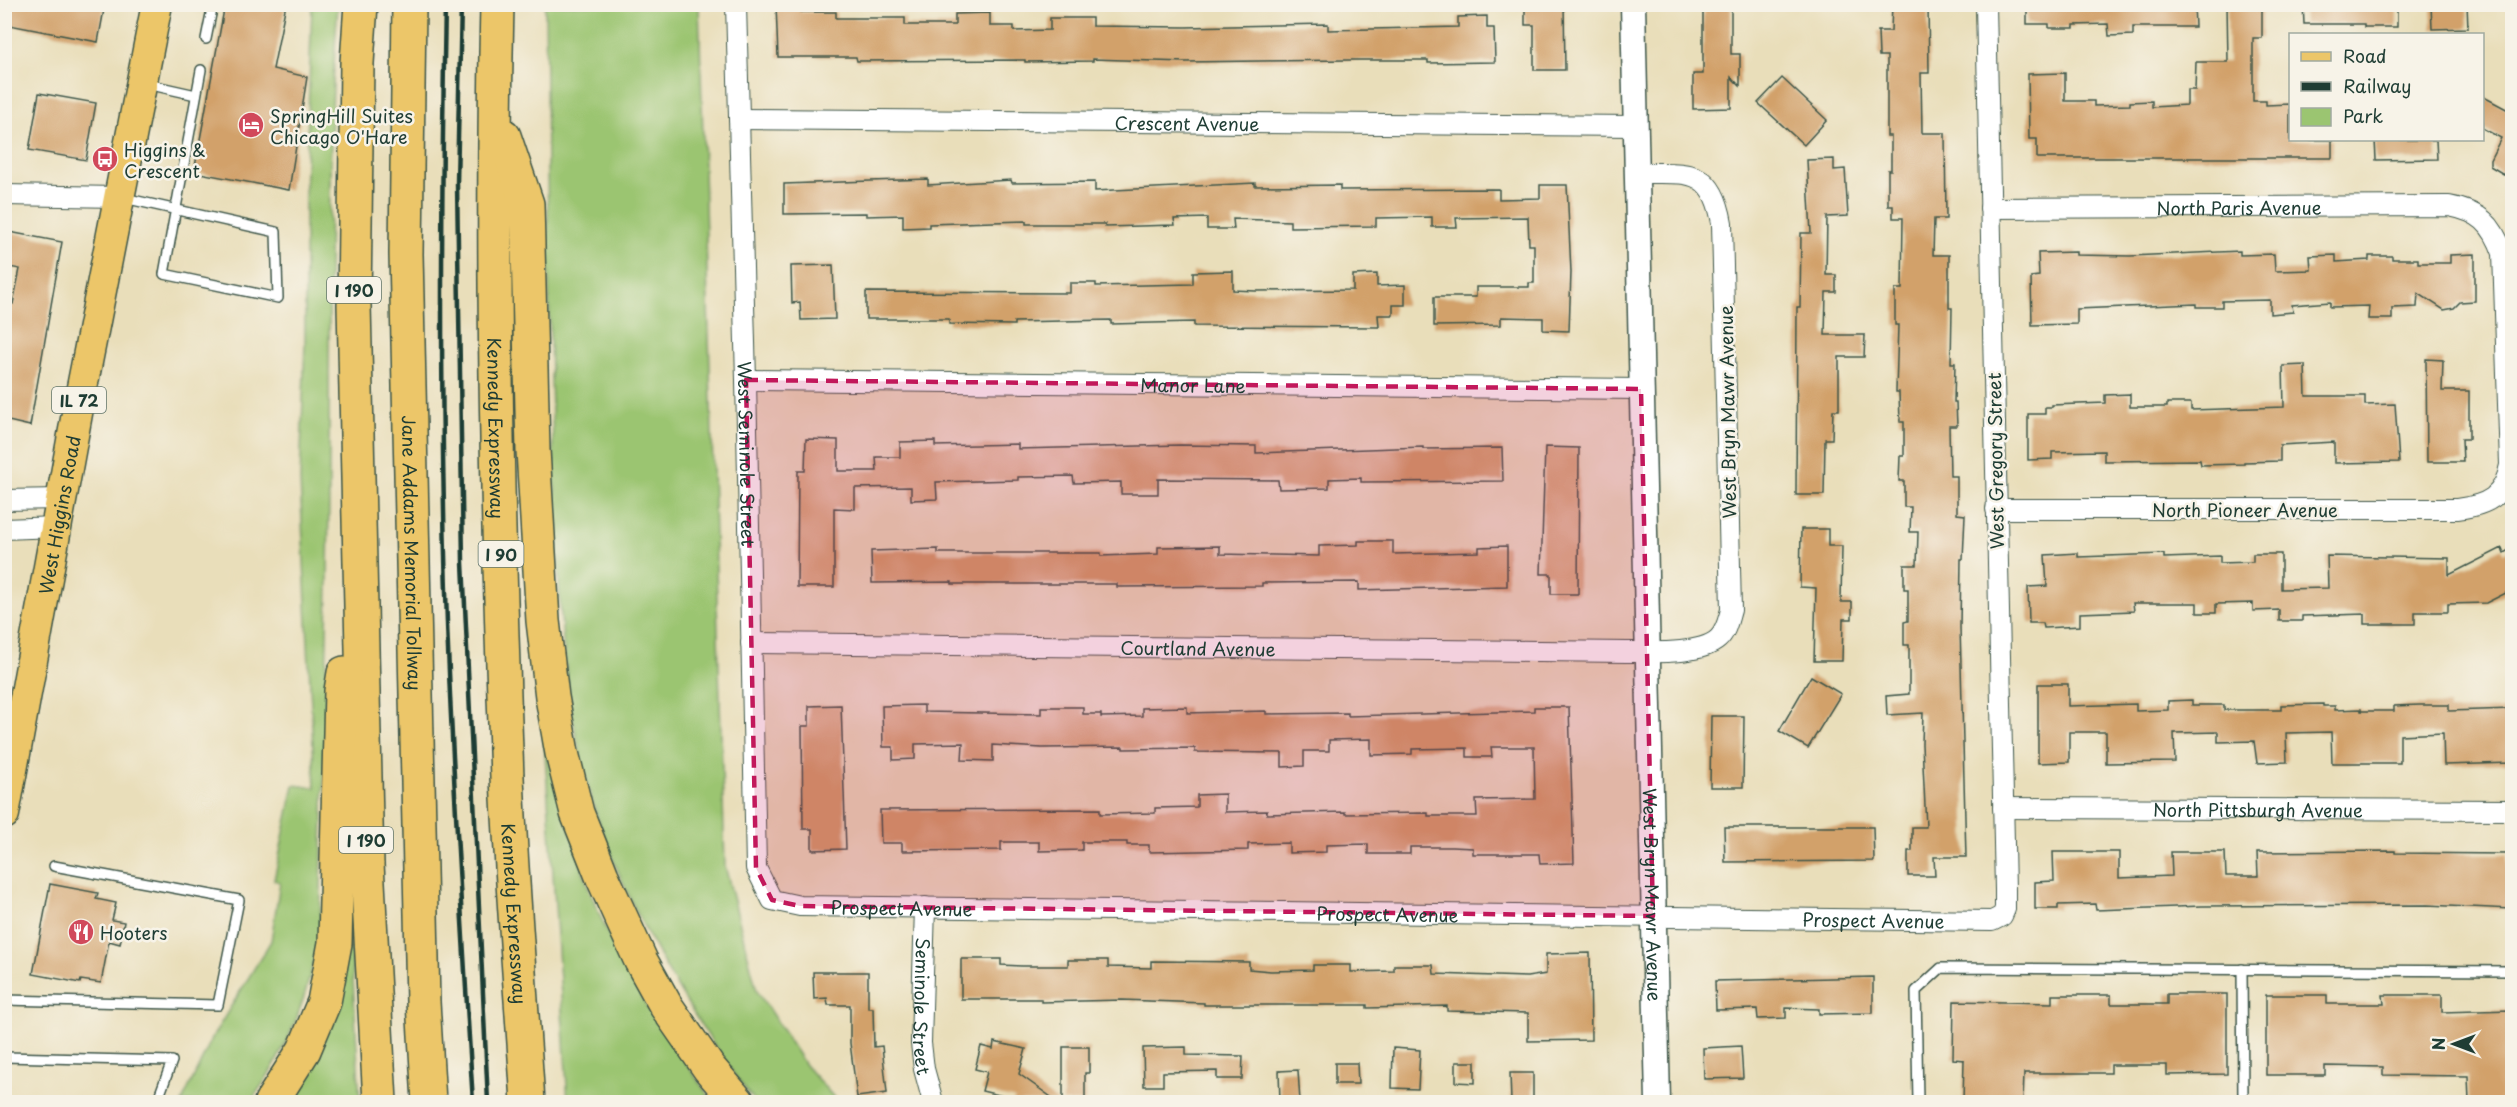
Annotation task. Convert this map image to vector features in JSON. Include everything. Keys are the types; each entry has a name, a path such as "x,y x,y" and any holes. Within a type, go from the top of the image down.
{"highway":[{"name":"I 190","path":"361,4 357,63 354,305 367,864 380,1102"},
{"name":"Jane Addams Memorial Tollway","path":"409,4 406,266 421,943 429,1102"},
{"name":"Kennedy Expressway","path":"497,4 494,110 499,490 507,768 528,1102"},
{"path":"494,110 527,204 533,450 542,609 552,697 562,753 577,813 602,876 641,961 678,1024 719,1081 738,1102"},
{"path":"272,1102 304,1050 324,1002 335,943 341,691 359,577"}],"main road":[{"name":"West Higgins Road","path":"4,814 20,702 59,513 118,197 157,4"}],"street":[{"name":"West Seminole Street","path":"736,4 756,868 772,900"},
{"name":"West Bryn Mawr Avenue","path":"1634,4 1658,1102"},
{"name":"West Gregory Street","path":"1986,4 2005,901 2002,916"},
{"name":"Crescent Avenue","path":"739,120 1636,126"},
{"name":"West Bryn Mawr Avenue","path":"1637,173 1693,176 1710,186 1718,200 1722,223 1731,598 1727,627 1718,639 1690,650 1647,652"},
{"path":"4,195 118,197"},
{"name":"North Paris Avenue","path":"1990,208 2449,206 2469,210 2485,221 2496,235 2503,253 2510,465 2507,480 2501,491 2491,499"},
{"name":"Manor Lane","path":"746,380 1641,389"},
{"name":"North Pioneer Avenue","path":"1996,509 2457,509 2476,506 2491,499"},
{"path":"4,500 59,513"},
{"path":"4,529 59,513"},
{"name":"Courtland Avenue","path":"751,644 1647,652"},
{"name":"North Pittsburgh Avenue","path":"2003,808 2512,810"},
{"name":"Prospect Avenue","path":"772,900 800,906 1992,921 2002,916"},
{"name":"Seminole Street","path":"925,907 921,1044 924,1069 933,1102"}],"lane":[{"path":"206,39 213,4"},
{"path":"118,197 174,211 276,232 278,298 164,274 174,211 201,70"},
{"path":"141,83 196,95"},
{"path":"4,1000 218,1005 239,900 54,866"},
{"path":"1918,1102 1916,991 1941,968 2512,971"},
{"path":"2242,969 2243,1102"},
{"path":"4,1058 172,1061 158,1102"}],"highlighted area":[{"path":"746,380 1641,389 1653,916 800,906 772,900 756,868"}],"green space":[{"path":"312,5 338,5 330,175 328,576 320,927 304,997 296,1019 276,1061 250,1102 182,1102 213,1036 271,941 280,882 274,880 294,785 315,788 300,480 305,342 305,196"},
{"path":"545,5 699,5 725,866 757,991 805,1065 838,1102 756,1102 743,1087 687,1003 646,932 612,857 586,780 566,673 558,572 550,354"},
{"path":"544,738 558,794 589,889 615,951 648,1009 713,1102 568,1102"},
{"path":"351,944 360,1102 289,1102"}],"building":[{"path":"4,4 105,4 98,42 4,24"},
{"name":"SpringHill Suites Chicago O'Hare","path":"225,4 286,4 273,69 307,77 289,190 194,172"},
{"path":"776,4 801,4 801,12 836,12 836,18 905,18 905,25 955,25 955,14 990,13 990,26 1014,26 1014,31 1050,30 1050,18 1092,18 1092,26 1328,24 1328,30 1458,27 1458,17 1487,16 1487,28 1494,28 1495,62 1428,63 1428,60 1348,60 1185,62 1093,59 1093,61 1025,62 1025,60 857,61 856,57 778,57"},
{"path":"1525,4 1564,4 1565,70 1534,70 1534,25 1525,25"},
{"path":"1703,4 1731,4 1731,54 1740,54 1740,86 1731,77 1731,108 1693,109 1693,74 1703,74"},
{"path":"1892,4 1928,4 1929,73 1921,73 1922,133 1945,133 1946,219 1934,219 1933,255 1949,255 1949,308 1952,308 1951,363 1955,363 1954,402 1956,402 1957,426 1949,426 1950,476 1957,476 1957,514 1965,515 1963,559 1961,559 1960,627 1966,857 1934,857 1935,876 1908,876 1908,851 1912,851 1912,827 1926,827 1922,744 1923,713 1887,715 1886,696 1909,694 1909,645 1904,645 1904,622 1908,621 1908,589 1904,589 1904,565 1917,565 1918,532 1910,532 1911,507 1904,507 1904,481 1899,481 1900,456 1904,456 1904,422 1900,422 1899,392 1896,392 1898,325 1895,325 1895,289 1902,289 1903,218 1893,218 1893,206 1888,206 1891,136 1887,136 1887,56 1879,56 1878,31 1891,31"},
{"path":"2027,4 2194,4 2195,27 2133,27 2133,35 2109,36 2108,24 2049,28 2049,24 2027,24"},
{"path":"2227,4 2262,4 2262,38 2253,38 2253,101 2266,101 2266,105 2289,104 2289,141 2332,141 2332,158 2037,158 2037,139 2029,139 2028,74 2065,73 2065,101 2094,101 2094,106 2130,105 2130,102 2152,101 2152,107 2187,105 2187,90 2195,90 2196,62 2228,62"},
{"path":"2303,4 2397,4 2397,27 2364,27 2364,24 2304,24"},
{"path":"2431,4 2467,4 2468,28 2432,29"},
{"path":"1782,78 1827,120 1804,145 1758,103"},
{"path":"39,93 96,103 86,160 29,150"},
{"path":"2484,97 2512,112 2512,179 2490,166 2490,160 2501,138 2484,129"},
{"path":"2375,141 2436,141 2437,159 2376,160"},
{"path":"1834,159 1834,170 1845,169 1848,216 1827,217 1826,275 1836,275 1836,292 1826,292 1825,335 1865,335 1864,357 1839,357 1839,410 1833,410 1832,439 1825,439 1824,495 1796,495 1797,307 1800,307 1801,233 1811,233 1807,160"},
{"path":"928,179 928,185 1011,180 1012,183 1095,182 1095,191 1255,183 1255,186 1340,185 1340,190 1499,189 1499,199 1540,198 1540,185 1567,185 1571,272 1569,331 1543,330 1543,318 1501,317 1501,325 1434,326 1434,297 1476,297 1476,287 1529,287 1529,283 1534,283 1534,245 1529,245 1528,217 1456,218 1457,227 1432,227 1432,217 1376,218 1376,226 1290,227 1290,221 1233,219 1234,229 1207,229 1207,218 1174,219 1175,225 1105,227 1105,224 1026,224 1026,221 929,224 929,227 903,228 903,215 784,214 784,184"},
{"path":"4,231 62,242 30,426 4,420 4,303 13,304 20,269 4,266"},
{"path":"2240,251 2240,255 2274,254 2275,271 2311,270 2310,256 2336,255 2336,262 2369,260 2369,256 2392,256 2392,259 2418,259 2418,263 2450,263 2450,255 2475,254 2475,301 2460,302 2454,308 2444,310 2418,293 2417,307 2392,308 2392,319 2368,319 2369,306 2330,307 2330,302 2292,305 2293,312 2270,314 2270,300 2222,301 2222,307 2196,307 2196,304 2077,309 2077,324 2032,325 2031,277 2039,276 2038,253 2076,252 2076,255 2130,256"},
{"path":"833,265 835,319 801,320 800,302 792,303 791,266"},
{"path":"1233,271 1233,290 1256,291 1353,290 1353,275 1377,274 1377,286 1405,285 1405,305 1393,305 1393,315 1378,315 1379,327 1194,326 1194,322 1111,324 1111,320 1014,322 1014,325 949,324 949,319 866,319 866,292 1070,293 1070,283 1096,283 1096,286 1193,284 1193,272"},
{"path":"2426,359 2443,360 2442,391 2469,391 2469,439 2462,439 2463,462 2427,462"},
{"path":"2305,365 2306,396 2365,396 2365,405 2395,404 2399,462 2334,463 2334,442 2280,445 2280,461 2244,462 2244,464 2201,465 2200,460 2104,461 2104,451 2052,452 2052,459 2028,460 2028,414 2045,414 2045,407 2105,403 2105,395 2130,394 2130,407 2167,407 2167,403 2191,403 2191,410 2284,407 2283,366"},
{"path":"806,439 838,440 838,471 877,471 876,457 900,457 900,442 935,441 935,446 1018,444 1018,449 1180,445 1256,446 1256,453 1423,447 1423,449 1502,448 1503,481 1361,482 1361,478 1329,479 1329,488 1279,489 1278,480 1158,479 1158,494 1121,494 1121,482 1074,483 1073,476 1018,477 1018,480 936,482 937,499 911,500 911,487 855,488 855,509 834,508 834,587 797,587 798,471 805,471"},
{"path":"1545,447 1579,448 1578,594 1551,594 1551,574 1541,574"},
{"path":"1801,529 1828,529 1828,546 1842,546 1841,602 1852,602 1852,619 1843,619 1842,661 1814,661 1816,588 1800,587"},
{"path":"1358,541 1393,541 1393,554 1479,552 1479,547 1507,546 1507,586 1359,590 1359,582 1262,583 1262,586 1117,587 1117,584 872,583 871,551 938,549 938,553 1101,553 1101,556 1158,554 1158,547 1220,546 1220,554 1319,556 1319,546 1358,545"},
{"path":"2502,548 2504,553 2512,548 2512,590 2486,603 2448,604 2448,612 2415,612 2415,624 2365,624 2365,614 2302,616 2302,621 2279,621 2279,610 2253,611 2253,603 2216,604 2216,613 2197,613 2197,603 2133,603 2134,611 2080,613 2080,626 2044,628 2043,623 2029,623 2028,587 2047,586 2045,555 2078,553 2078,557 2164,554 2164,558 2220,556 2220,563 2253,562 2253,554 2281,554 2281,589 2328,588 2327,556 2449,558 2449,575"},
{"path":"1811,676 1841,694 1808,748 1779,731"},
{"path":"2038,684 2068,684 2068,706 2136,704 2136,711 2168,710 2168,701 2192,700 2192,705 2224,705 2224,710 2281,710 2281,705 2323,704 2323,706 2335,706 2335,710 2361,709 2361,711 2394,711 2394,706 2420,705 2449,705 2449,711 2512,709 2512,763 2444,765 2443,733 2400,735 2400,763 2332,763 2331,732 2286,733 2287,762 2257,763 2254,741 2218,742 2218,732 2174,733 2175,762 2106,763 2106,732 2069,732 2069,762 2038,763"},
{"path":"841,705 846,849 812,850 812,829 803,829 802,726 809,726 809,706"},
{"path":"924,705 924,712 1041,714 1041,707 1083,707 1083,714 1101,714 1101,717 1142,716 1142,708 1187,707 1187,713 1266,711 1266,714 1348,713 1348,716 1534,711 1534,707 1569,707 1574,863 1540,864 1539,854 1473,854 1473,848 1452,847 1410,847 1410,854 1368,854 1368,844 1326,845 1326,852 1289,853 1289,843 1248,844 1248,850 1149,852 1149,845 1127,845 1127,842 1082,842 1082,850 1039,851 1039,842 1001,842 1001,850 902,851 902,843 881,843 880,810 1100,809 1100,814 1155,813 1155,808 1197,807 1197,795 1225,794 1225,812 1428,813 1428,816 1477,816 1476,800 1535,799 1534,747 1491,747 1492,757 1467,757 1467,748 1412,749 1412,754 1371,755 1371,739 1329,740 1329,751 1304,751 1304,766 1282,767 1282,753 1195,752 1195,748 1042,748 993,745 993,761 962,760 963,743 915,744 915,759 893,760 893,747 883,747 882,706"},
{"path":"1711,716 1744,716 1743,787 1710,787"},
{"path":"1724,827 1873,827 1874,861 1725,862"},
{"path":"2395,851 2395,853 2507,854 2508,879 2512,879 2512,909 2427,905 2202,906 2096,910 2095,904 2058,905 2058,909 2035,909 2035,882 2054,881 2053,852 2119,852 2119,878 2172,876 2171,852 2225,852 2226,876 2258,876 2257,852"},
{"name":"Hooters","path":"50,884 98,893 96,899 116,903 112,920 124,922 120,944 109,941 101,983 81,980 80,983 33,974"},
{"path":"1590,953 1591,1040 1528,1041 1528,1013 1447,1011 1447,1006 1367,1008 1367,1005 1204,1005 1204,1003 1122,1000 1041,1002 1041,999 961,999 961,959 1001,959 1001,965 1022,966 1068,966 1068,960 1108,960 1108,967 1151,968 1151,961 1249,962 1249,969 1271,971 1313,970 1313,965 1351,965 1351,972 1394,971 1394,965 1433,965 1434,974 1527,977 1546,974 1546,954"},
{"path":"813,972 868,972 868,1008 873,1008 874,1047 882,1046 887,1093 857,1097 850,1043 850,1005 828,1005 827,998 814,999"},
{"path":"1873,977 1873,1013 1819,1014 1819,1009 1786,1008 1786,1018 1758,1019 1757,1009 1716,1010 1715,981"},
{"path":"2167,994 2227,994 2227,1074 2167,1075 2167,1065 2111,1065 2111,1073 2024,1073 2023,1102 1963,1102 1964,1060 1953,1059 1954,1001 2052,1003 2052,995 2111,995 2111,1004 2167,1004"},
{"path":"2266,995 2327,995 2327,1004 2384,1004 2383,995 2442,995 2442,1012 2512,1010 2512,1102 2469,1102 2468,1076 2383,1075 2383,1067 2325,1066 2325,1075 2266,1075"},
{"path":"994,1042 1026,1049 1019,1074 1058,1102 1012,1102 1015,1099 982,1091 987,1072 975,1069 981,1046 993,1049"},
{"path":"1741,1046 1743,1078 1704,1079 1703,1048"},
{"path":"1063,1047 1089,1047 1089,1073 1085,1073 1085,1102 1063,1102"},
{"path":"1186,1047 1186,1055 1243,1056 1242,1079 1217,1079 1217,1071 1163,1072 1163,1086 1144,1086 1143,1048"},
{"path":"1393,1048 1420,1050 1418,1089 1392,1088"},
{"path":"1456,1062 1475,1062 1475,1083 1456,1082"},
{"path":"1335,1063 1357,1063 1358,1084 1335,1084"},
{"path":"1298,1070 1300,1102 1280,1102 1279,1071"},
{"path":"1510,1073 1533,1073 1533,1102 1511,1102"}],"railway":[{"path":"445,4 443,468 449,683 473,1102"},
{"path":"461,4 457,183 463,562 488,1102"}],"place":[{"name":"SpringHill Suites Chicago O'Hare","path":"251,125"},
{"name":"Higgins & Crescent","path":"105,159"},
{"name":"Hooters","path":"81,932"}]}
